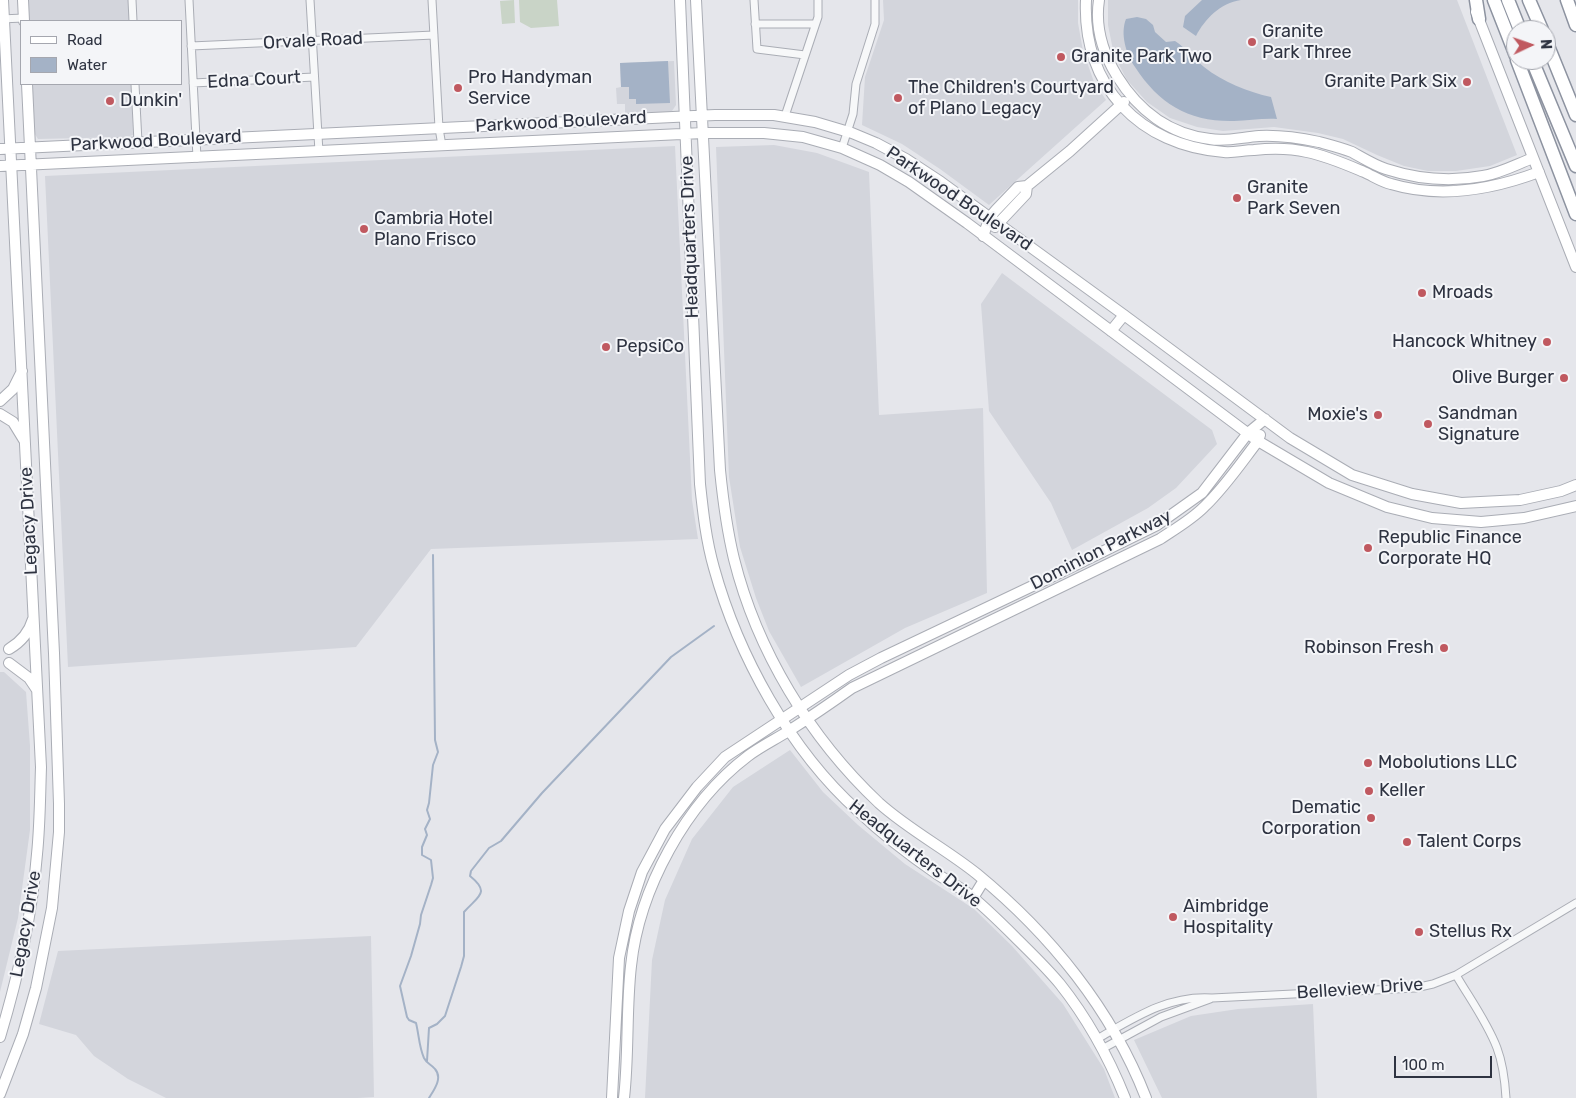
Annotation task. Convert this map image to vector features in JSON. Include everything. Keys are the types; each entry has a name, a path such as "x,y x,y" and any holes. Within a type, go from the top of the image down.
{"highway":[{"path":"1476,0 1479,19"},
{"path":"1494,0 1506,31"},
{"path":"1508,0 1516,20"},
{"path":"1529,0 1538,20"},
{"path":"1566,0 1576,25"},
{"path":"1556,66 1576,116"},
{"path":"1521,70 1576,214"},
{"path":"1536,70 1576,166"},
{"path":"1548,102 1576,192"}],"main road":[{"name":"Legacy Drive","path":"0,1037 16,983 25,940 37,856 41,767 12,166 2,19 4,0"},
{"path":"23,0 24,20"},
{"name":"Headquarters Drive","path":"680,0 699,456 705,522 713,565 733,625 759,679 790,730 812,761 857,810 911,855 973,898 1060,984 1099,1044 1125,1098"},
{"name":"Headquarters Drive","path":"696,0 720,470 728,529 739,574 760,632 800,707 837,759 879,803 928,841 984,880 1027,918 1062,957 1079,978 1112,1030 1146,1098"},
{"path":"1471,0 1576,267"},
{"path":"1533,158 1484,176 1465,179 1440,179 1414,176 1385,168 1350,152 1320,142 1261,136 1211,140 1181,133 1151,116 1131,97 1106,56 1100,32 1098,3 1086,2 1088,33 1095,62 1102,77 1120,105 1142,126 1167,140 1192,148 1226,152 1280,148 1291,150 1339,161 1390,184 1426,191 1460,192 1492,187 1539,172"},
{"name":"Legacy Drive","path":"0,1094 23,1034 38,980 52,908 59,832 54,653 27,85"},
{"path":"983,236 990,217 1018,187 1027,186 1131,97"},
{"name":"Parkwood Boulevard","path":"0,149 745,114 785,116 815,122 847,132 886,148 919,167 1299,444 1352,475 1416,495 1461,503 1520,500 1561,491 1576,485"},
{"path":"548,123 549,141"},
{"name":"Parkwood Boulevard","path":"0,166 703,133 749,132 809,138 866,158 909,182 1258,441 1329,483 1387,507 1432,518 1481,522 1524,518 1576,506"},
{"path":"1291,150 1294,138"},
{"path":"1438,192 1440,179"},
{"path":"983,236 999,224 1026,194 1027,186"},
{"path":"1111,331 1124,315"},
{"path":"0,401 13,388 22,370"},
{"path":"0,414 14,422 26,443"},
{"name":"Dominion Parkway","path":"612,1098 619,958 629,911 642,872 665,829 697,787 724,757 849,674 1157,525 1202,493 1248,433 1266,419"},
{"name":"Dominion Parkway","path":"624,1098 627,1072 631,965 637,931 650,891 669,850 690,817 717,784 748,756 808,719 852,688 1160,539 1204,508 1228,481 1258,441 1266,419"},
{"path":"1413,514 1416,495"},
{"path":"1520,500 1524,518"},
{"path":"1180,510 1187,521"},
{"path":"9,649 18,644 26,635 34,616"},
{"path":"931,634 936,646"},
{"path":"9,663 29,678 37,690"},
{"path":"973,898 984,880"},
{"path":"616,1005 629,1005"}],"street":[{"path":"132,0 133,20"},
{"path":"189,0 197,158"},
{"path":"310,0 319,152"},
{"path":"432,0 439,128 438,146"},
{"path":"754,0 757,49 806,55"},
{"path":"785,116 818,17 818,0"},
{"path":"842,148 853,114 856,84 875,24 875,0"},
{"path":"2,19 24,20"},
{"path":"755,24 816,24"},
{"name":"Orvale Road","path":"191,46 434,35"},
{"name":"Edna Court","path":"193,83 314,77"},
{"path":"135,85 138,142"},
{"name":"Belleview Drive","path":"1099,1044 1112,1030 1158,1006 1177,1000 1194,997 1212,998 1415,988 1433,984 1456,975 1576,903"},
{"path":"1456,975 1488,1028 1498,1049 1503,1070 1506,1098"},
{"name":"Belleview Drive","path":"1099,1044 1117,1040 1161,1017 1212,998"}],"shaded area":[{"path":"27,0 129,0 130,20 28,20"},
{"path":"514,0 515,23 502,24 500,1"},
{"path":"519,0 557,0 559,26 531,28 520,22"},
{"path":"883,0 1078,0 1078,23 1083,51 1094,82 1106,100 989,205 902,144 862,125 865,77 884,20"},
{"path":"1108,0 1457,0 1517,155 1490,166 1456,171 1428,171 1404,166 1343,139 1318,133 1274,127 1223,131 1197,127 1170,118 1147,102 1127,80 1114,55 1108,25"},
{"path":"674,61 676,105 672,111 670,113 625,115 625,104 617,104 616,88 621,87 620,63"},
{"path":"31,85 132,85 133,135 127,137 38,139 33,131"},
{"path":"774,145 817,153 869,172 879,415 983,408 987,593 905,628 801,687 769,631 756,598 740,547 729,477 716,147"},
{"path":"675,146 692,500 698,539 431,549 356,647 68,667 45,176"},
{"path":"1002,273 1212,430 1217,444 1176,488 1148,508 1072,550 1051,503 989,411 981,304"},
{"path":"0,672 4,672 26,692 30,746 30,830 18,918 0,992"},
{"path":"790,750 823,792 858,825 905,864 974,909 1012,946 1063,1004 1104,1069 1115,1098 645,1098 652,960 665,900 692,839 733,787"},
{"path":"371,936 374,1097 166,1098 128,1079 94,1056 76,1035 39,1024 58,951"},
{"path":"1313,1004 1317,1098 1162,1098 1134,1040 1191,1016 1238,1009"}],"water":[{"path":"1202,0 1241,0 1226,4 1220,8 1209,18 1196,36 1183,27 1185,16"},
{"path":"1137,17 1146,19 1153,25 1155,32 1166,42 1175,41 1204,67 1227,82 1271,97 1277,119 1234,121 1203,118 1189,114 1165,101 1144,80 1132,62 1127,50 1124,25 1126,19"},
{"path":"668,61 670,103 636,104 636,99 629,99 629,87 621,87 620,63"}],"waterway":[{"path":"429,1098 437,1084 438,1076 434,1067 426,1062 424,1058 416,1023 407,1017 400,986 411,956 421,915 433,878 431,860 422,855 422,847 427,835 425,829 430,819 427,810 433,765 438,752 435,740 433,555"},
{"path":"427,1061 429,1028 437,1024 445,1016 464,956 464,912 478,898 481,891 480,887 470,876 471,871 489,848 501,841 542,793 671,657 714,626"}],"place":[{"name":"Granite Park Three","path":"1252,42"},
{"name":"Granite Park Two","path":"1061,57"},
{"name":"Granite Park Six","path":"1467,82"},
{"name":"Pro Handyman Service","path":"458,88"},
{"name":"The Children's Courtyard of Plano Legacy","path":"898,98"},
{"name":"Dunkin'","path":"110,101"},
{"name":"Granite Park Seven","path":"1237,198"},
{"name":"Cambria Hotel Plano Frisco","path":"364,229"},
{"name":"Mroads","path":"1422,293"},
{"name":"Hancock Whitney","path":"1547,342"},
{"name":"PepsiCo","path":"606,347"},
{"name":"Olive Burger","path":"1564,378"},
{"name":"Moxie's","path":"1378,415"},
{"name":"Sandman Signature","path":"1428,424"},
{"name":"Republic Finance Corporate HQ","path":"1368,548"},
{"name":"Robinson Fresh","path":"1444,648"},
{"name":"Mobolutions LLC","path":"1368,763"},
{"name":"Keller","path":"1369,791"},
{"name":"Dematic Corporation","path":"1371,818"},
{"name":"Talent Corps","path":"1407,842"},
{"name":"Aimbridge Hospitality","path":"1173,917"},
{"name":"Stellus Rx","path":"1419,932"}]}
